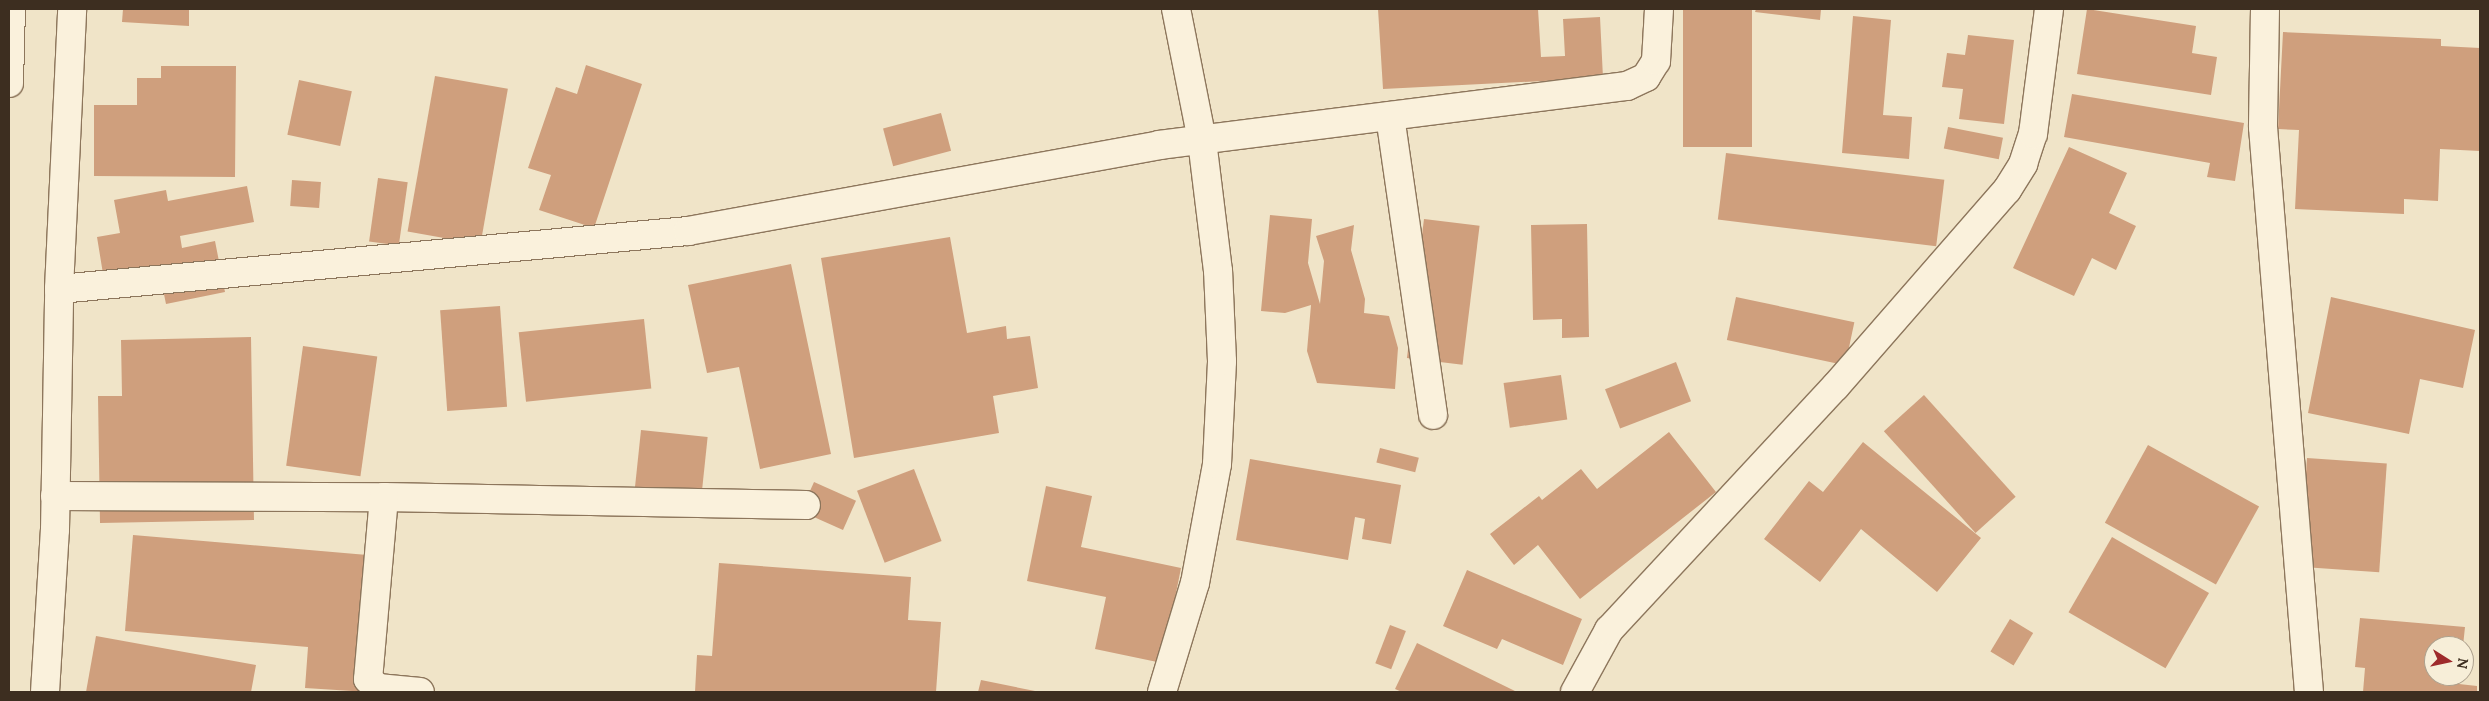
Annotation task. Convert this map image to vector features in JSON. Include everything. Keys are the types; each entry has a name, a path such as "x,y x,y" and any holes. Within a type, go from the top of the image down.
{"street":[{"path":"9,83 11,9"},
{"path":"45,692 56,496 59,289 72,9"},
{"path":"1162,692 1195,583 1217,464 1222,352 1218,271 1202,140 1176,9"},
{"path":"59,289 688,231 1202,140 1627,86 1646,78 1656,61 1659,9"},
{"path":"1575,692 1609,630 1835,387 2007,190 2023,164 2033,134 2049,9"},
{"path":"2265,9 2262,127 2309,692"},
{"path":"1390,116 1433,415"},
{"path":"56,496 384,497 806,505"},
{"path":"384,497 368,679 378,688 420,692"}],"building":[{"path":"123,9 189,9 189,26 122,22"},
{"path":"1378,9 1538,9 1541,57 1565,56 1563,19 1600,17 1603,78 1383,89"},
{"path":"1683,9 1752,9 1752,147 1683,147"},
{"path":"1756,9 1821,9 1820,20 1755,12"},
{"path":"2087,9 2196,26 2192,53 2217,57 2211,95 2077,74"},
{"path":"1853,16 1891,20 1883,115 1912,117 1909,159 1842,153"},
{"path":"2283,32 2441,39 2441,46 2480,48 2480,151 2440,149 2438,201 2404,199 2404,214 2295,209 2299,130 2278,129"},
{"path":"1968,35 2014,40 2004,124 1959,119 1963,89 1942,87 1947,53 1965,55"},
{"path":"586,65 642,84 594,228 539,210 551,175 528,168 556,87 577,94"},
{"path":"161,66 236,66 235,177 94,176 94,105 137,105 137,78 161,78"},
{"path":"435,76 508,89 480,244 408,232"},
{"path":"299,80 352,91 340,146 287,135"},
{"path":"2072,94 2244,123 2235,181 2207,177 2210,163 2064,137"},
{"path":"941,113 951,151 893,166 883,129"},
{"path":"1948,127 2003,138 1999,159 1944,149"},
{"path":"2069,147 2127,173 2109,213 2136,226 2116,270 2092,258 2074,296 2013,268"},
{"path":"1726,153 1944,180 1936,246 1718,220"},
{"path":"378,178 408,182 399,246 369,241"},
{"path":"292,180 321,182 319,208 290,206"},
{"path":"247,186 254,222 180,236 182,248 215,241 225,292 166,304 160,275 105,286 97,237 120,233 114,200 166,190 168,201"},
{"path":"1270,215 1312,219 1308,263 1320,304 1324,261 1316,236 1354,225 1351,250 1365,299 1364,313 1389,316 1398,348 1395,389 1317,383 1307,351 1311,305 1285,313 1261,311"},
{"path":"1424,219 1480,226 1463,365 1407,358"},
{"path":"1587,224 1589,337 1562,338 1562,319 1533,320 1531,225"},
{"path":"950,237 967,333 1006,326 1007,339 1030,336 1038,388 993,396 999,433 854,458 821,258"},
{"path":"791,264 831,454 760,469 739,367 707,373 688,285"},
{"path":"1736,297 1854,322 1845,365 1727,340"},
{"path":"2331,297 2475,330 2463,388 2420,379 2409,434 2308,413"},
{"path":"500,306 507,407 447,411 440,310"},
{"path":"644,319 651,389 526,402 519,332"},
{"path":"251,337 254,520 100,523 98,396 122,396 121,340"},
{"path":"303,346 377,356 360,476 286,466"},
{"path":"1676,362 1691,401 1620,428 1605,389"},
{"path":"1561,375 1567,420 1510,428 1504,383"},
{"path":"1924,395 2016,497 1976,533 1884,431"},
{"path":"641,430 708,437 699,516 633,509"},
{"path":"1669,432 1716,492 1580,599 1538,545 1514,565 1490,534 1539,496 1542,500 1581,469 1597,489"},
{"path":"1863,442 1981,538 1937,592 1861,529 1820,582 1764,539 1809,481 1823,492"},
{"path":"2148,445 2259,507 2216,584 2105,523"},
{"path":"1380,448 1419,458 1415,472 1376,463"},
{"path":"2307,458 2387,464 2379,572 2299,567"},
{"path":"1250,459 1401,485 1391,544 1362,539 1365,519 1355,517 1348,560 1236,540"},
{"path":"914,469 942,541 885,563 857,491"},
{"path":"814,482 856,501 843,530 801,511"},
{"path":"1046,486 1092,496 1081,547 1181,568 1162,663 1095,649 1106,597 1027,581"},
{"path":"133,535 379,556 368,692 305,688 308,647 125,631"},
{"path":"2112,537 2209,593 2165,668 2068,612"},
{"path":"719,563 911,577 908,620 941,622 936,692 695,692 697,655 712,656"},
{"path":"1467,570 1582,619 1563,665 1502,639 1497,649 1443,626"},
{"path":"2360,618 2465,627 2464,636 2424,636 2424,686 2477,686 2477,692 2363,692 2365,668 2355,667"},
{"path":"2010,619 2033,633 2014,665 1990,652"},
{"path":"1390,625 1406,631 1391,669 1375,663"},
{"path":"96,636 256,665 251,692 86,692"},
{"path":"1417,643 1517,692 1402,692 1395,689"},
{"path":"981,680 1035,691 978,692"}]}
